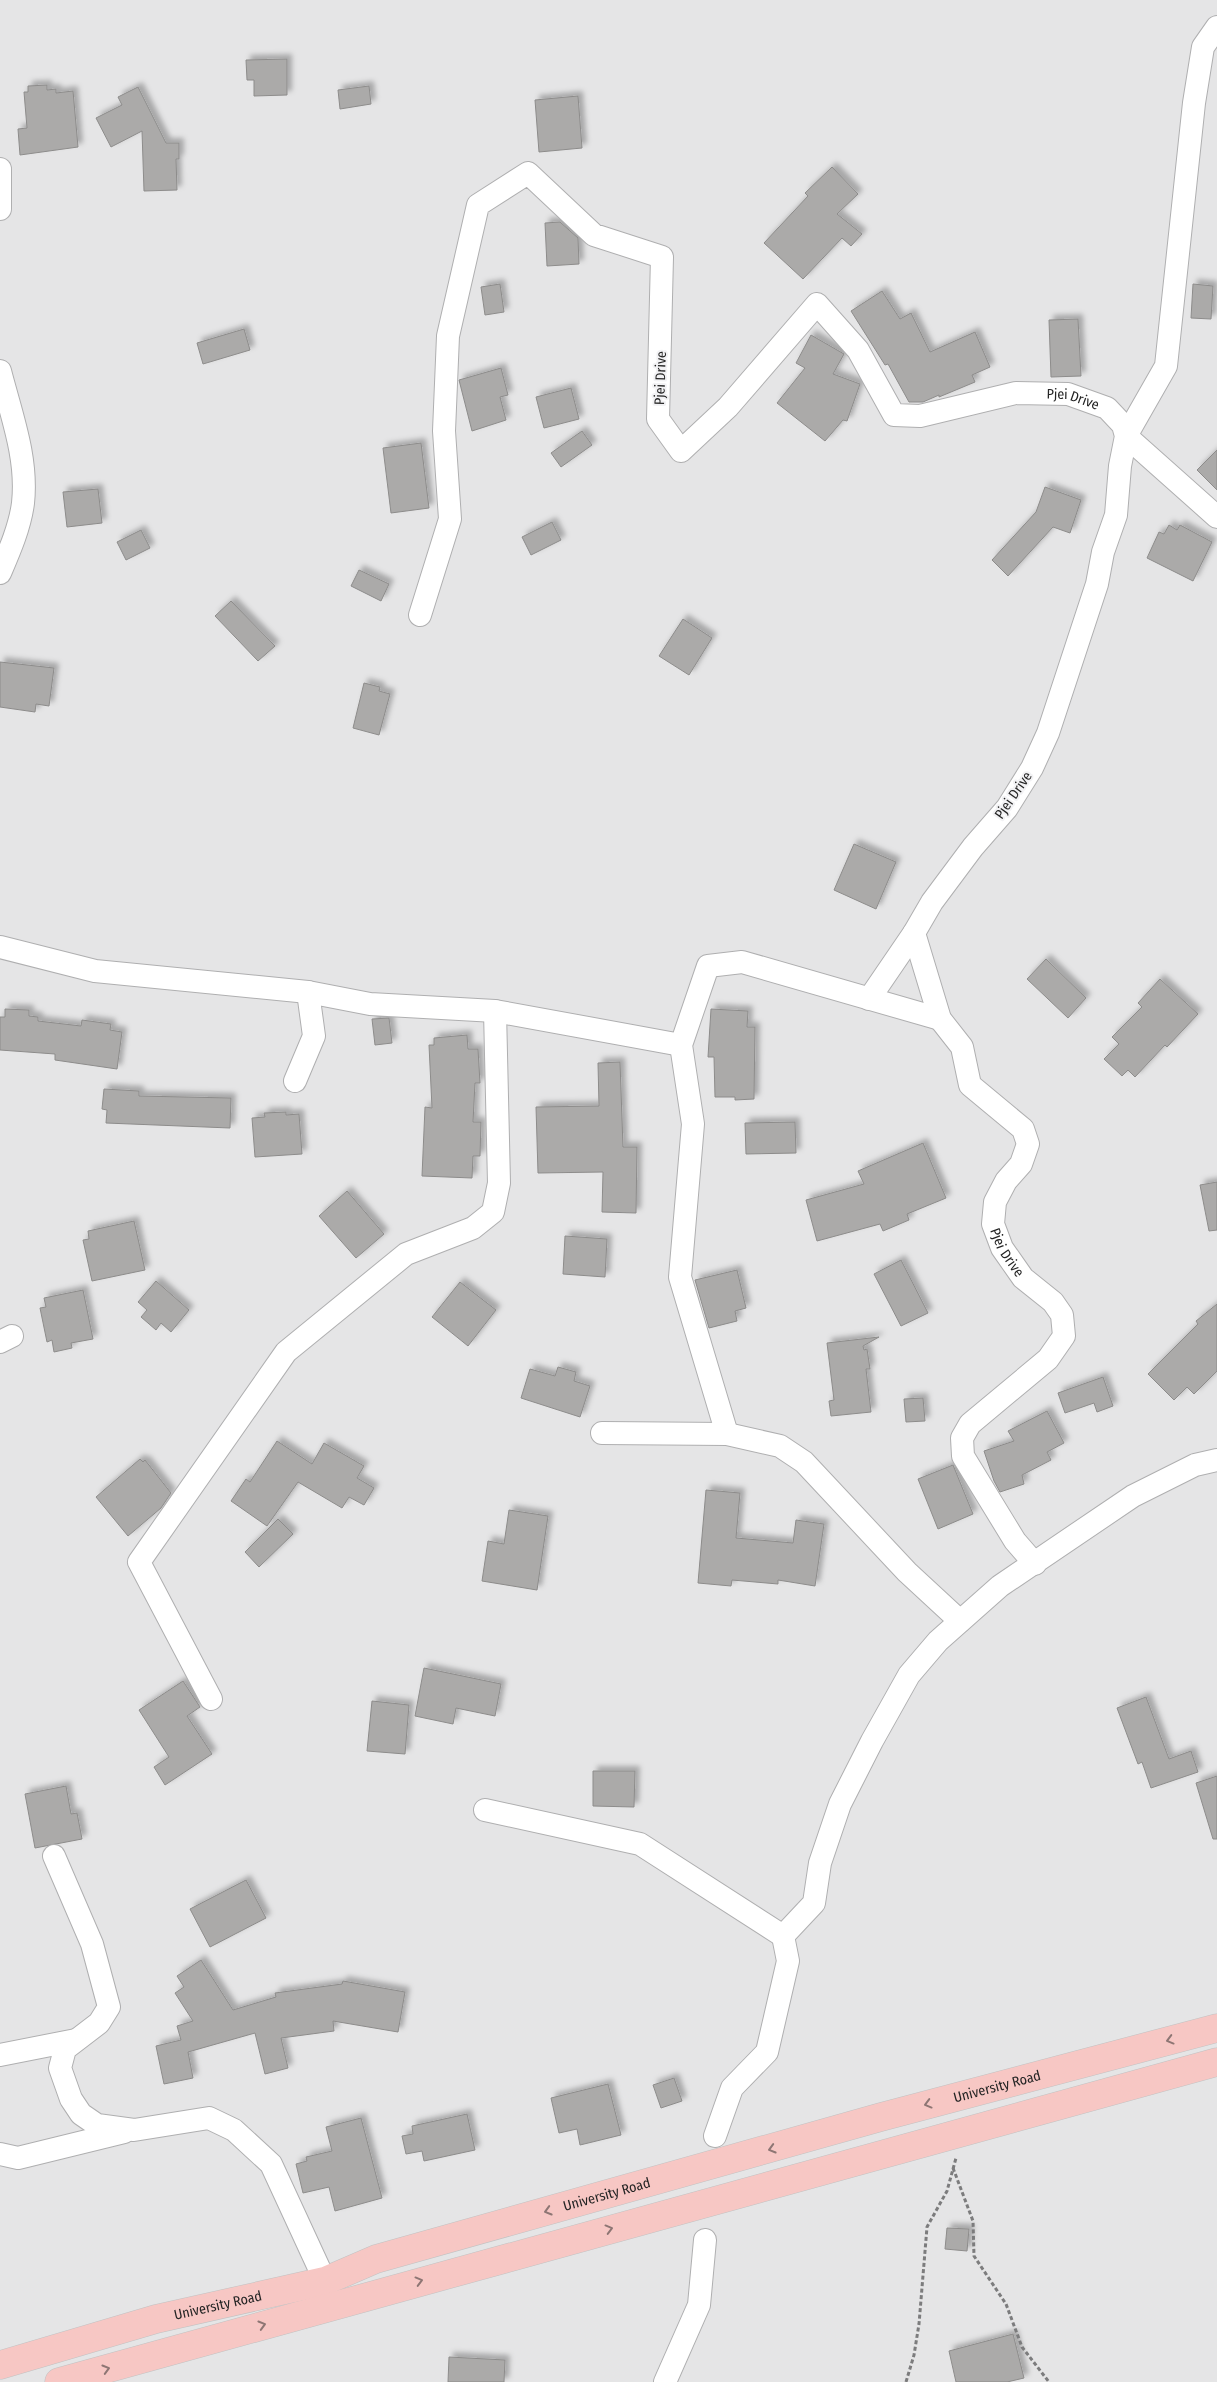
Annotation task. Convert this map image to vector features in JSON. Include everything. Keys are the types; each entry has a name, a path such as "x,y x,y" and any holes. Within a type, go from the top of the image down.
{"highway":[{"name":"University Road","path":"0,2365 156,2319 325,2281 386,2256 881,2116 1217,2028"},
{"name":"University Road","path":"59,2382 1217,2062"}],"street":[{"path":"1217,27 1203,47 1194,103 1166,366 1126,436 1217,517"},
{"path":"0,169 0,209"},
{"name":"Pjei Drive","path":"420,615 450,519 444,431 448,336 478,205 528,173 594,235 662,257 658,419 681,451 728,408 817,304 858,350 894,414 920,416 1016,393 1068,394 1107,408 1123,425 1126,436 1120,466 1116,516 1103,552 1098,584 1048,733 1032,768 1007,808 973,847 932,902 914,932 940,1019 962,1048 970,1085 1023,1129 1028,1144 1021,1164 1006,1180 995,1202 994,1224 1002,1248 1023,1278 1053,1302 1062,1315 1064,1336 1048,1359 970,1424 962,1438 963,1456 1015,1541 1035,1564"},
{"path":"0,371 23,462 23,504 5,547 0,573"},
{"path":"869,999 914,932"},
{"path":"0,947 95,971 308,992 370,1004 494,1012 681,1045"},
{"path":"727,1434 680,1277 693,1124 681,1045 708,966 742,962 940,1019"},
{"path":"295,1081 314,1036 308,992"},
{"path":"211,1699 139,1562 286,1352 406,1254 473,1228 493,1212 499,1183 494,1012"},
{"path":"602,1433 727,1434 780,1446 804,1462 907,1572 960,1621"},
{"path":"783,1936 814,1903 820,1863 840,1804 876,1732 909,1674 938,1641 1000,1586 1133,1496 1195,1465 1217,1460"},
{"path":"485,1810 640,1844 783,1936 788,1961 767,2052 732,2088 714,2136"},
{"path":"54,1856 92,1944 109,2007 99,2023 65,2049 60,2068 72,2099 81,2114 97,2124 134,2130"},
{"path":"0,2055 76,2040"},
{"path":"0,2154 18,2158 134,2130 209,2118 234,2130 271,2164 325,2281"},
{"path":"665,2382 699,2305 705,2240"}],"path":[{"path":"906,2382 914,2355 919,2324 927,2227 947,2190 964,2133"},
{"path":"953,2167 972,2221 974,2256 1006,2304 1022,2347 1050,2382"}],"building":[{"path":"287,59 287,95 254,96 254,80 247,80 246,60"},
{"path":"47,85 47,90 56,89 56,93 73,91 78,147 20,155 18,129 27,128 24,92 28,92 28,86"},
{"path":"369,86 371,104 340,109 338,90"},
{"path":"138,87 166,143 179,143 179,159 176,159 177,190 144,191 142,131 111,147 96,118 122,105 118,97"},
{"path":"578,96 582,148 539,152 535,100"},
{"path":"832,167 858,194 837,214 862,234 851,246 842,238 803,279 764,243 808,196 805,193"},
{"path":"560,222 578,238 579,264 547,266 545,223"},
{"path":"500,284 504,312 485,315 481,287"},
{"path":"1193,284 1213,286 1211,319 1191,318"},
{"path":"882,291 900,319 911,313 930,352 975,332 990,367 972,375 975,382 923,402 909,402 888,364 885,365 851,311"},
{"path":"1078,319 1081,376 1051,377 1049,320"},
{"path":"244,329 250,350 203,364 197,343"},
{"path":"811,335 844,354 833,374 860,384 847,421 843,420 825,441 777,403 805,368 796,363"},
{"path":"501,368 508,395 500,397 506,420 472,431 459,380"},
{"path":"571,388 579,419 544,428 536,397"},
{"path":"582,431 592,445 561,467 551,453"},
{"path":"421,443 429,508 391,513 383,448"},
{"path":"1217,450 1217,490 1197,470"},
{"path":"1045,487 1081,500 1070,533 1053,527 1008,576 992,560 1036,512"},
{"path":"98,489 102,523 67,527 63,492"},
{"path":"552,522 561,540 531,555 522,537"},
{"path":"1169,525 1177,530 1180,525 1212,542 1193,581 1147,558 1159,532 1164,534"},
{"path":"141,530 150,548 126,560 117,542"},
{"path":"359,570 389,584 381,601 351,586"},
{"path":"231,601 275,646 258,661 215,616"},
{"path":"683,619 712,638 689,675 659,656"},
{"path":"0,662 54,668 49,706 36,704 35,712 0,707"},
{"path":"364,683 380,687 379,691 390,694 379,735 353,728"},
{"path":"854,844 896,862 876,909 834,890"},
{"path":"1046,959 1086,998 1068,1018 1027,979"},
{"path":"1160,979 1198,1014 1135,1077 1128,1070 1122,1076 1104,1059 1119,1044 1112,1037 1142,1007 1138,1003"},
{"path":"5,1009 29,1010 29,1016 38,1017 38,1021 81,1026 82,1020 111,1024 110,1030 122,1032 117,1069 55,1060 55,1054 0,1050 0,1017 5,1017"},
{"path":"711,1009 748,1011 747,1027 755,1027 754,1099 735,1100 735,1097 715,1097 714,1057 708,1057"},
{"path":"389,1018 392,1043 375,1045 372,1019"},
{"path":"467,1035 468,1049 478,1049 480,1083 475,1083 473,1122 481,1122 480,1156 473,1156 472,1178 422,1176 425,1107 432,1108 429,1045 434,1045 434,1038"},
{"path":"620,1062 623,1147 637,1147 636,1213 602,1212 603,1172 538,1173 536,1107 599,1106 598,1063"},
{"path":"104,1089 139,1091 139,1096 231,1098 230,1128 106,1123 107,1110 102,1109"},
{"path":"286,1112 286,1115 299,1114 302,1154 255,1157 252,1118 265,1117 264,1113"},
{"path":"795,1122 796,1153 746,1154 745,1123"},
{"path":"923,1143 946,1198 907,1214 909,1220 883,1231 880,1224 817,1241 806,1200 864,1184 858,1171"},
{"path":"1217,1182 1217,1230 1209,1231 1200,1185"},
{"path":"347,1191 384,1234 356,1258 319,1216"},
{"path":"134,1221 145,1270 92,1281 83,1240 89,1239 88,1231"},
{"path":"565,1236 607,1239 605,1277 563,1274"},
{"path":"901,1260 928,1313 901,1326 874,1274"},
{"path":"737,1270 746,1308 735,1311 737,1321 709,1328 695,1280"},
{"path":"156,1281 189,1310 171,1332 161,1323 156,1330 141,1317 147,1310 138,1302"},
{"path":"460,1282 496,1310 468,1346 432,1317"},
{"path":"83,1290 93,1339 71,1343 72,1348 54,1352 52,1340 47,1342 40,1308 46,1307 44,1298"},
{"path":"1217,1304 1217,1371 1194,1394 1187,1387 1174,1400 1148,1374 1198,1324 1196,1321"},
{"path":"879,1337 863,1346 864,1350 867,1349 870,1369 866,1369 871,1412 831,1416 829,1401 834,1400 827,1343"},
{"path":"558,1367 576,1372 574,1381 590,1386 580,1417 521,1398 530,1369 555,1376"},
{"path":"1103,1377 1113,1406 1097,1412 1094,1403 1065,1413 1058,1393"},
{"path":"923,1398 925,1421 906,1422 904,1399"},
{"path":"1047,1411 1064,1443 1047,1452 1051,1460 1022,1475 1024,1484 1000,1492 994,1481 984,1451 1014,1441 1008,1431"},
{"path":"277,1441 312,1464 324,1443 364,1466 357,1478 374,1488 364,1505 349,1497 342,1508 298,1482 267,1526 231,1501 246,1479 250,1482"},
{"path":"140,1459 143,1462 145,1460 171,1493 161,1508 128,1536 96,1497"},
{"path":"953,1465 973,1514 938,1529 918,1479"},
{"path":"706,1490 740,1493 736,1538 793,1543 796,1520 824,1524 815,1586 778,1580 778,1584 732,1580 731,1586 698,1583"},
{"path":"509,1510 548,1516 537,1590 482,1581 488,1541 504,1544"},
{"path":"278,1519 293,1534 259,1567 245,1552"},
{"path":"424,1668 501,1684 495,1716 456,1708 453,1724 415,1716"},
{"path":"183,1681 200,1707 187,1716 212,1754 165,1785 154,1767 169,1757 139,1710"},
{"path":"1146,1697 1169,1759 1191,1751 1198,1772 1151,1788 1142,1762 1138,1764 1117,1708"},
{"path":"372,1701 409,1705 405,1754 367,1751"},
{"path":"593,1771 635,1771 634,1807 593,1806"},
{"path":"1217,1776 1217,1839 1213,1839 1196,1783"},
{"path":"66,1786 71,1814 77,1813 82,1839 35,1848 25,1794"},
{"path":"246,1880 266,1918 210,1947 190,1909"},
{"path":"201,1960 233,2010 276,1997 275,1993 342,1984 343,1981 405,1992 398,2032 333,2021 334,2031 281,2038 288,2068 265,2074 255,2033 188,2052 193,2078 164,2084 156,2046 181,2040 177,2026 193,2021 175,1993 184,1987 177,1976"},
{"path":"674,2078 682,2101 661,2108 653,2085"},
{"path":"608,2084 621,2135 580,2145 577,2129 559,2133 551,2098"},
{"path":"467,2114 475,2150 424,2161 422,2151 406,2154 402,2136 413,2134 412,2126"},
{"path":"361,2118 382,2198 335,2211 329,2187 303,2193 296,2164 307,2161 306,2157 332,2151 326,2127"},
{"path":"947,2228 969,2229 967,2251 945,2249"},
{"path":"1013,2334 1024,2378 1007,2382 956,2382 949,2351"},
{"path":"449,2357 505,2360 504,2382 448,2382"}]}
